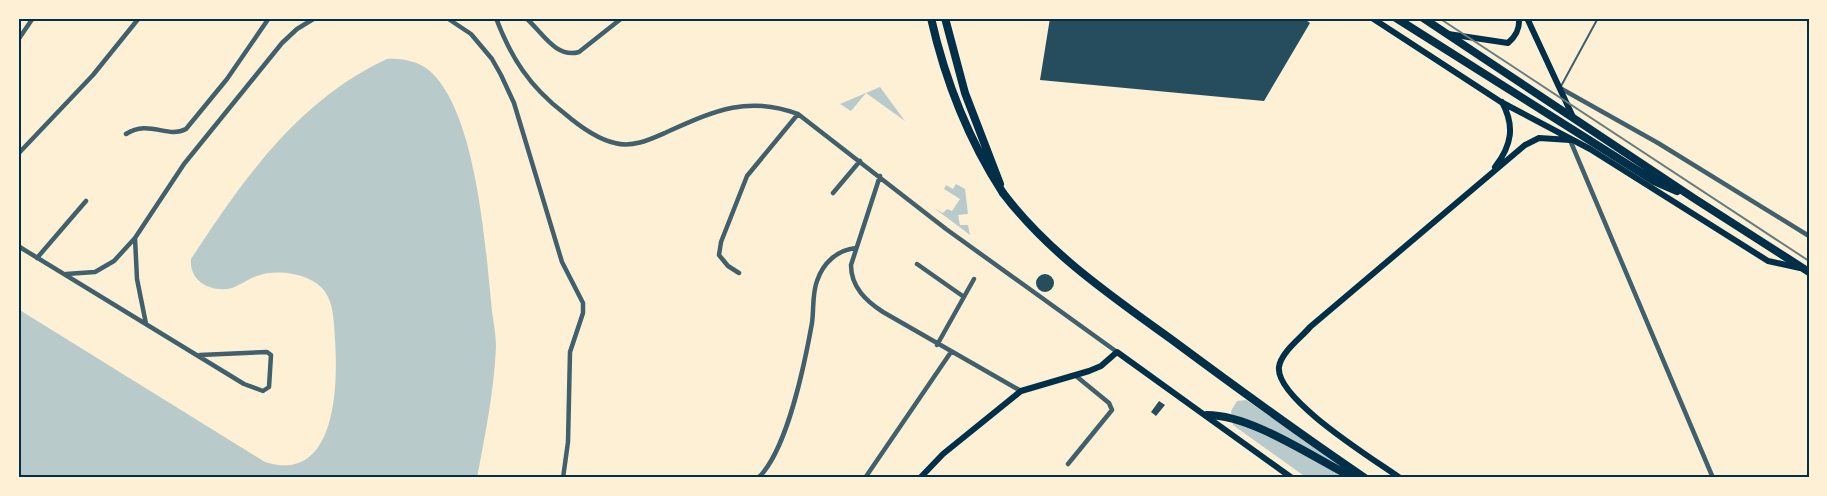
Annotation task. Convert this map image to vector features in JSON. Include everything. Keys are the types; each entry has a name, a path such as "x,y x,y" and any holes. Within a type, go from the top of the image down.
{"highway":[{"path":"931,18 946,75 959,111 987,168 1028,223 1065,260 1226,380 1365,478"},
{"path":"945,18 965,93 994,162 1003,192"},
{"path":"1396,18 1654,181 1695,199"},
{"path":"1423,18 1695,199 1808,271"},
{"path":"1207,415 1227,415 1246,422 1354,478"}],"main road":[{"path":"1372,18 1501,102 1590,149 1768,261 1808,271"},
{"path":"1446,33 1508,43 1515,37 1520,27 1519,18"},
{"path":"1527,18 1573,118"},
{"path":"1489,175 1501,159 1511,133 1510,117 1501,102"},
{"path":"1400,478 1294,398 1280,376 1280,363 1310,327 1525,145 1539,138 1570,140"},
{"path":"920,478 943,454 1021,392 1101,366 1117,352 1292,478"}],"street":[{"path":"18,40 33,18"},
{"path":"18,154 93,75 139,18"},
{"path":"126,135 142,127 179,132 186,129 226,79 269,18"},
{"path":"64,274 89,274 102,270 114,261 135,238 184,164 282,43 297,29 315,18"},
{"path":"447,18 471,34 492,59 514,103 562,262 583,303 583,313 570,352 568,442 563,478"},
{"path":"496,18 510,51 531,84 577,124 614,143 632,144 649,140 724,109 748,104 776,106 798,114 946,229 1117,352"},
{"path":"527,18 559,51 571,54 579,52 622,18"},
{"path":"1560,88 1658,143 1809,236"},
{"path":"739,273 728,266 719,255 721,242 747,176 798,114"},
{"path":"1570,140 1713,478"},
{"path":"833,193 860,161"},
{"path":"880,176 856,248 851,274 866,300 937,345 1021,392"},
{"path":"37,258 86,201"},
{"path":"135,238 137,279 146,324"},
{"path":"18,246 200,355 244,384 263,391 269,387 272,364 271,355 267,352 200,355"},
{"path":"758,478 776,455 789,415 809,338 817,279 835,255 856,248"},
{"path":"917,264 964,297"},
{"path":"937,345 974,279"},
{"path":"865,478 951,352"},
{"path":"1068,464 1112,410 1109,403 1076,376"}],"lane":[{"path":"1560,88 1598,18"}],"shaded area":[{"path":"387,59 406,60 423,66 433,74 448,94 469,149 476,181 496,347 491,396 477,478 18,478 18,309 265,462 289,465 307,459 320,445 328,426 335,381 334,323 327,295 314,282 285,273 257,276 232,288 217,289 198,280 191,267 191,259 231,200 275,145 299,120 355,76"},
{"path":"880,87 905,121 866,93 851,111 840,104"},
{"path":"956,184 965,189 968,214 958,215 960,225 968,225 970,235 934,208 943,213 947,209 952,211 960,199 944,189 946,185 953,189"},
{"path":"1246,400 1362,478 1307,478 1233,425 1231,411 1237,401"}],"building":[{"path":"1050,18 1303,18 1310,23 1264,101 1040,80"},
{"path":"1045,274 1051,277 1054,283 1051,289 1045,292 1039,289 1036,283 1039,277"},
{"path":"1159,401 1165,405 1156,416 1151,412"}],"railway":[{"path":"1439,18 1809,261"}]}
